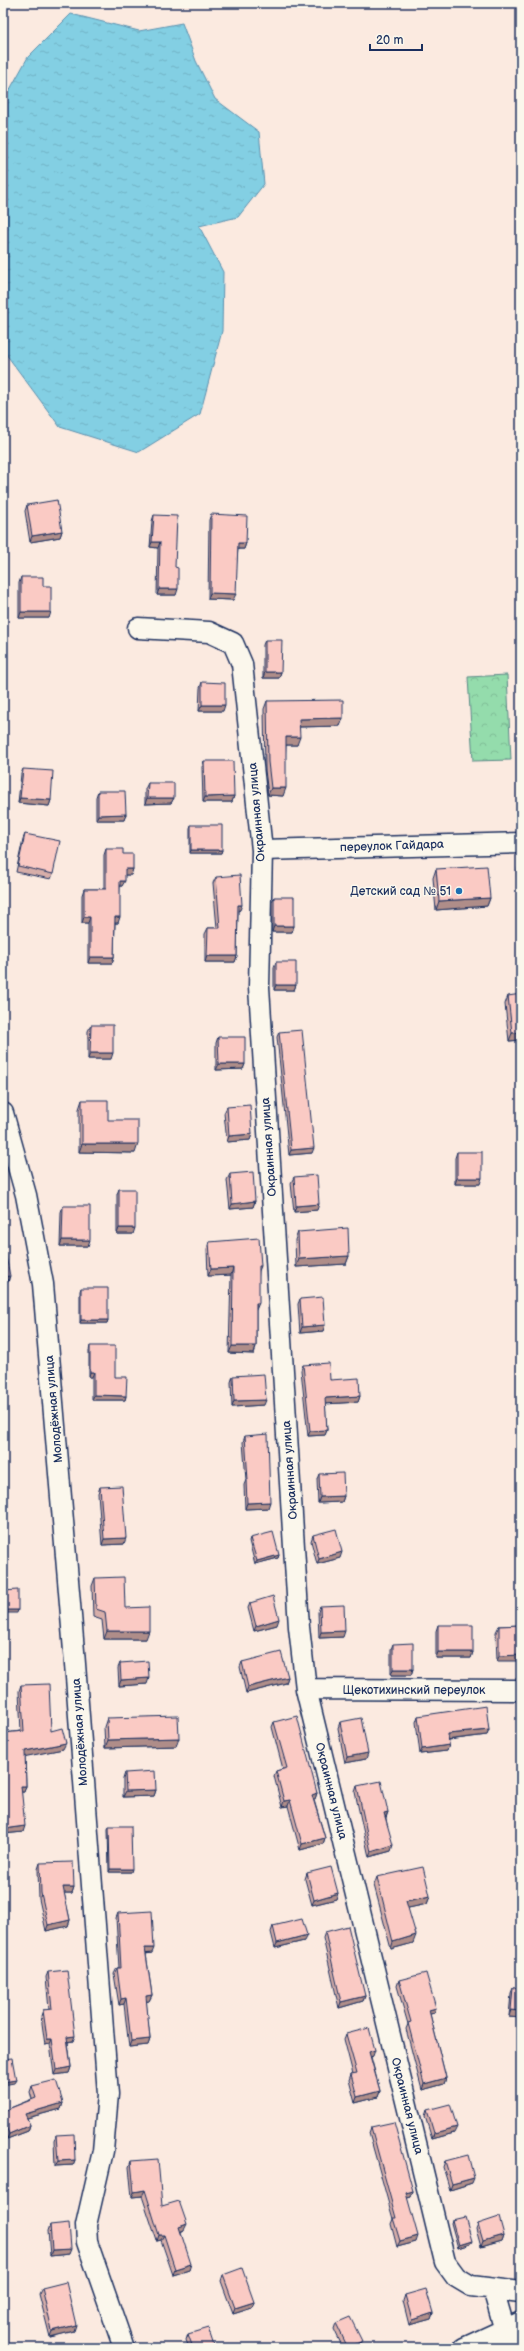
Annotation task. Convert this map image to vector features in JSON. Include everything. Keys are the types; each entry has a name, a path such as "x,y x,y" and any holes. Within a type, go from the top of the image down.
{"street":[{"name":"Окраинная улица","path":"138,628 209,632 233,643 242,664 262,850 259,987 300,1627 306,1689 445,2262 456,2277 471,2286 521,2292"},
{"name":"переулок Гайдара","path":"262,850 521,843"},
{"name":"Молодёжная улица","path":"3,1113 26,1195 43,1284 74,1651 107,2086 103,2151 86,2225 87,2242 124,2348"},
{"name":"Щекотихинский переулок","path":"306,1689 521,1690"},
{"path":"493,2289 507,2339"},
{"path":"464,2348 507,2339 521,2322"}],"green space":[{"path":"507,675 511,760 473,761 468,677"}],"water":[{"path":"71,14 139,31 182,23 196,61 215,99 259,132 264,184 238,217 199,226 223,272 222,331 200,414 139,452 60,427 3,350 3,102 28,57"}],"building":[{"path":"57,500 62,531 32,536 27,505"},
{"path":"211,514 247,516 246,543 238,543 236,594 210,593"},
{"path":"154,515 177,516 175,567 178,568 178,589 159,589 160,542 152,542"},
{"path":"21,577 43,577 43,586 51,586 51,612 21,612"},
{"path":"265,640 282,640 281,672 265,672"},
{"path":"202,682 225,683 225,705 202,705"},
{"path":"343,700 343,718 299,719 300,737 286,737 286,788 271,788 268,762 267,701"},
{"path":"204,761 233,761 234,796 205,797"},
{"path":"23,769 53,771 51,800 20,798"},
{"path":"148,783 174,783 174,798 147,798"},
{"path":"98,791 125,791 126,814 98,815"},
{"path":"191,825 222,825 222,850 191,850"},
{"path":"25,834 60,841 53,874 18,866"},
{"path":"106,849 123,849 123,854 133,854 133,869 125,869 125,881 120,881 120,917 115,917 114,957 90,957 90,917 84,917 84,889 106,889"},
{"path":"487,866 490,898 439,901 436,869"},
{"path":"240,875 242,905 238,905 237,956 207,956 208,928 220,928 216,877"},
{"path":"274,897 294,897 294,926 274,926"},
{"path":"276,962 296,962 296,985 276,985"},
{"path":"521,994 521,1032 512,1033 508,996"},
{"path":"91,1025 113,1025 113,1053 90,1053"},
{"path":"302,1030 314,1148 291,1150 279,1032"},
{"path":"218,1037 245,1037 245,1064 219,1064"},
{"path":"82,1100 108,1100 108,1120 138,1120 138,1144 82,1144"},
{"path":"250,1105 252,1134 229,1136 227,1107"},
{"path":"457,1152 482,1152 482,1178 457,1178"},
{"path":"253,1172 255,1201 232,1204 230,1174"},
{"path":"317,1175 319,1204 296,1206 294,1177"},
{"path":"119,1189 135,1189 135,1228 119,1228"},
{"path":"63,1206 90,1206 90,1240 62,1240"},
{"path":"348,1228 349,1256 299,1259 298,1232"},
{"path":"259,1238 261,1266 259,1266 259,1303 256,1303 256,1346 232,1346 233,1268 211,1269 209,1242"},
{"path":"3,1241 10,1276 3,1277"},
{"path":"81,1288 108,1288 108,1320 81,1320"},
{"path":"323,1297 325,1325 302,1327 300,1299"},
{"path":"90,1346 115,1346 115,1377 127,1377 126,1396 94,1395 94,1372 90,1372"},
{"path":"329,1363 330,1380 359,1378 360,1396 325,1398 327,1430 310,1431 303,1365"},
{"path":"264,1374 266,1400 234,1401 233,1376"},
{"path":"268,1434 270,1502 247,1503 246,1480 248,1480 245,1436"},
{"path":"343,1473 344,1496 320,1497 319,1474"},
{"path":"122,1486 126,1538 104,1539 100,1487"},
{"path":"336,1529 342,1552 319,1559 313,1535"},
{"path":"273,1532 279,1555 257,1561 250,1538"},
{"path":"124,1577 125,1608 149,1607 149,1631 107,1631 105,1612 96,1609 95,1578"},
{"path":"18,1590 18,1610 3,1610 3,1591"},
{"path":"273,1596 279,1619 256,1626 250,1603"},
{"path":"344,1605 345,1631 321,1632 320,1606"},
{"path":"438,1625 473,1625 473,1652 438,1652"},
{"path":"521,1625 521,1655 499,1656 499,1626"},
{"path":"413,1643 413,1669 393,1669 393,1644"},
{"path":"281,1652 288,1677 248,1687 242,1662"},
{"path":"148,1661 149,1678 121,1680 120,1663"},
{"path":"49,1684 51,1731 62,1728 66,1743 25,1751 26,1786 21,1786 25,1826 3,1829 3,1733 24,1731 21,1685"},
{"path":"486,1706 489,1730 448,1734 449,1745 422,1749 418,1716"},
{"path":"178,1716 179,1738 108,1740 107,1718"},
{"path":"297,1716 317,1793 312,1795 325,1838 302,1844 290,1800 284,1801 276,1771 287,1768 274,1722"},
{"path":"361,1718 368,1753 347,1757 340,1722"},
{"path":"155,1771 156,1790 126,1791 125,1773"},
{"path":"381,1781 388,1812 384,1813 393,1845 371,1852 357,1786"},
{"path":"109,1826 131,1826 132,1869 110,1869"},
{"path":"73,1862 74,1887 63,1887 70,1920 48,1925 41,1893 40,1863"},
{"path":"331,1867 338,1893 314,1900 307,1873"},
{"path":"423,1867 430,1896 406,1901 416,1935 393,1942 377,1877"},
{"path":"152,1911 154,1948 145,1948 152,1995 146,1996 150,2039 131,2041 126,1998 121,1999 117,1968 121,1968 118,1913"},
{"path":"302,1919 307,1935 277,1943 273,1926"},
{"path":"348,1926 365,1996 341,2002 325,1932"},
{"path":"67,1970 75,2036 67,2037 71,2067 56,2070 52,2039 47,2039 43,2010 52,2009 48,1972"},
{"path":"426,1973 436,2008 429,2010 446,2078 424,2084 408,2023 411,2022 399,1980"},
{"path":"513,1988 521,1988 521,2011 511,2010"},
{"path":"369,2028 375,2050 369,2052 380,2091 357,2097 351,2074 357,2073 346,2034"},
{"path":"12,2058 16,2080 3,2082 3,2059"},
{"path":"56,2080 63,2103 25,2114 30,2125 9,2134 3,2119 3,2111 36,2098 32,2086"},
{"path":"450,2104 457,2127 434,2133 427,2110"},
{"path":"394,2122 413,2191 406,2193 418,2236 400,2241 393,2218 396,2218 371,2127"},
{"path":"74,2134 75,2160 58,2161 56,2135"},
{"path":"468,2155 474,2178 452,2184 445,2161"},
{"path":"158,2159 162,2206 179,2201 187,2224 179,2227 191,2264 175,2269 164,2235 159,2235 145,2190 134,2192 131,2161"},
{"path":"465,2217 472,2241 459,2245 452,2220"},
{"path":"499,2217 504,2235 483,2241 478,2224"},
{"path":"69,2223 71,2249 52,2250 50,2225"},
{"path":"242,2268 254,2302 235,2308 223,2275"},
{"path":"66,2282 76,2325 52,2331 42,2288"},
{"path":"426,2289 433,2313 412,2320 405,2295"},
{"path":"350,2317 362,2341 348,2348 336,2323"},
{"path":"208,2328 214,2346 207,2348 193,2348 188,2334"}],"place":[{"name":"Детский сад № 51","path":"459,891"}]}
